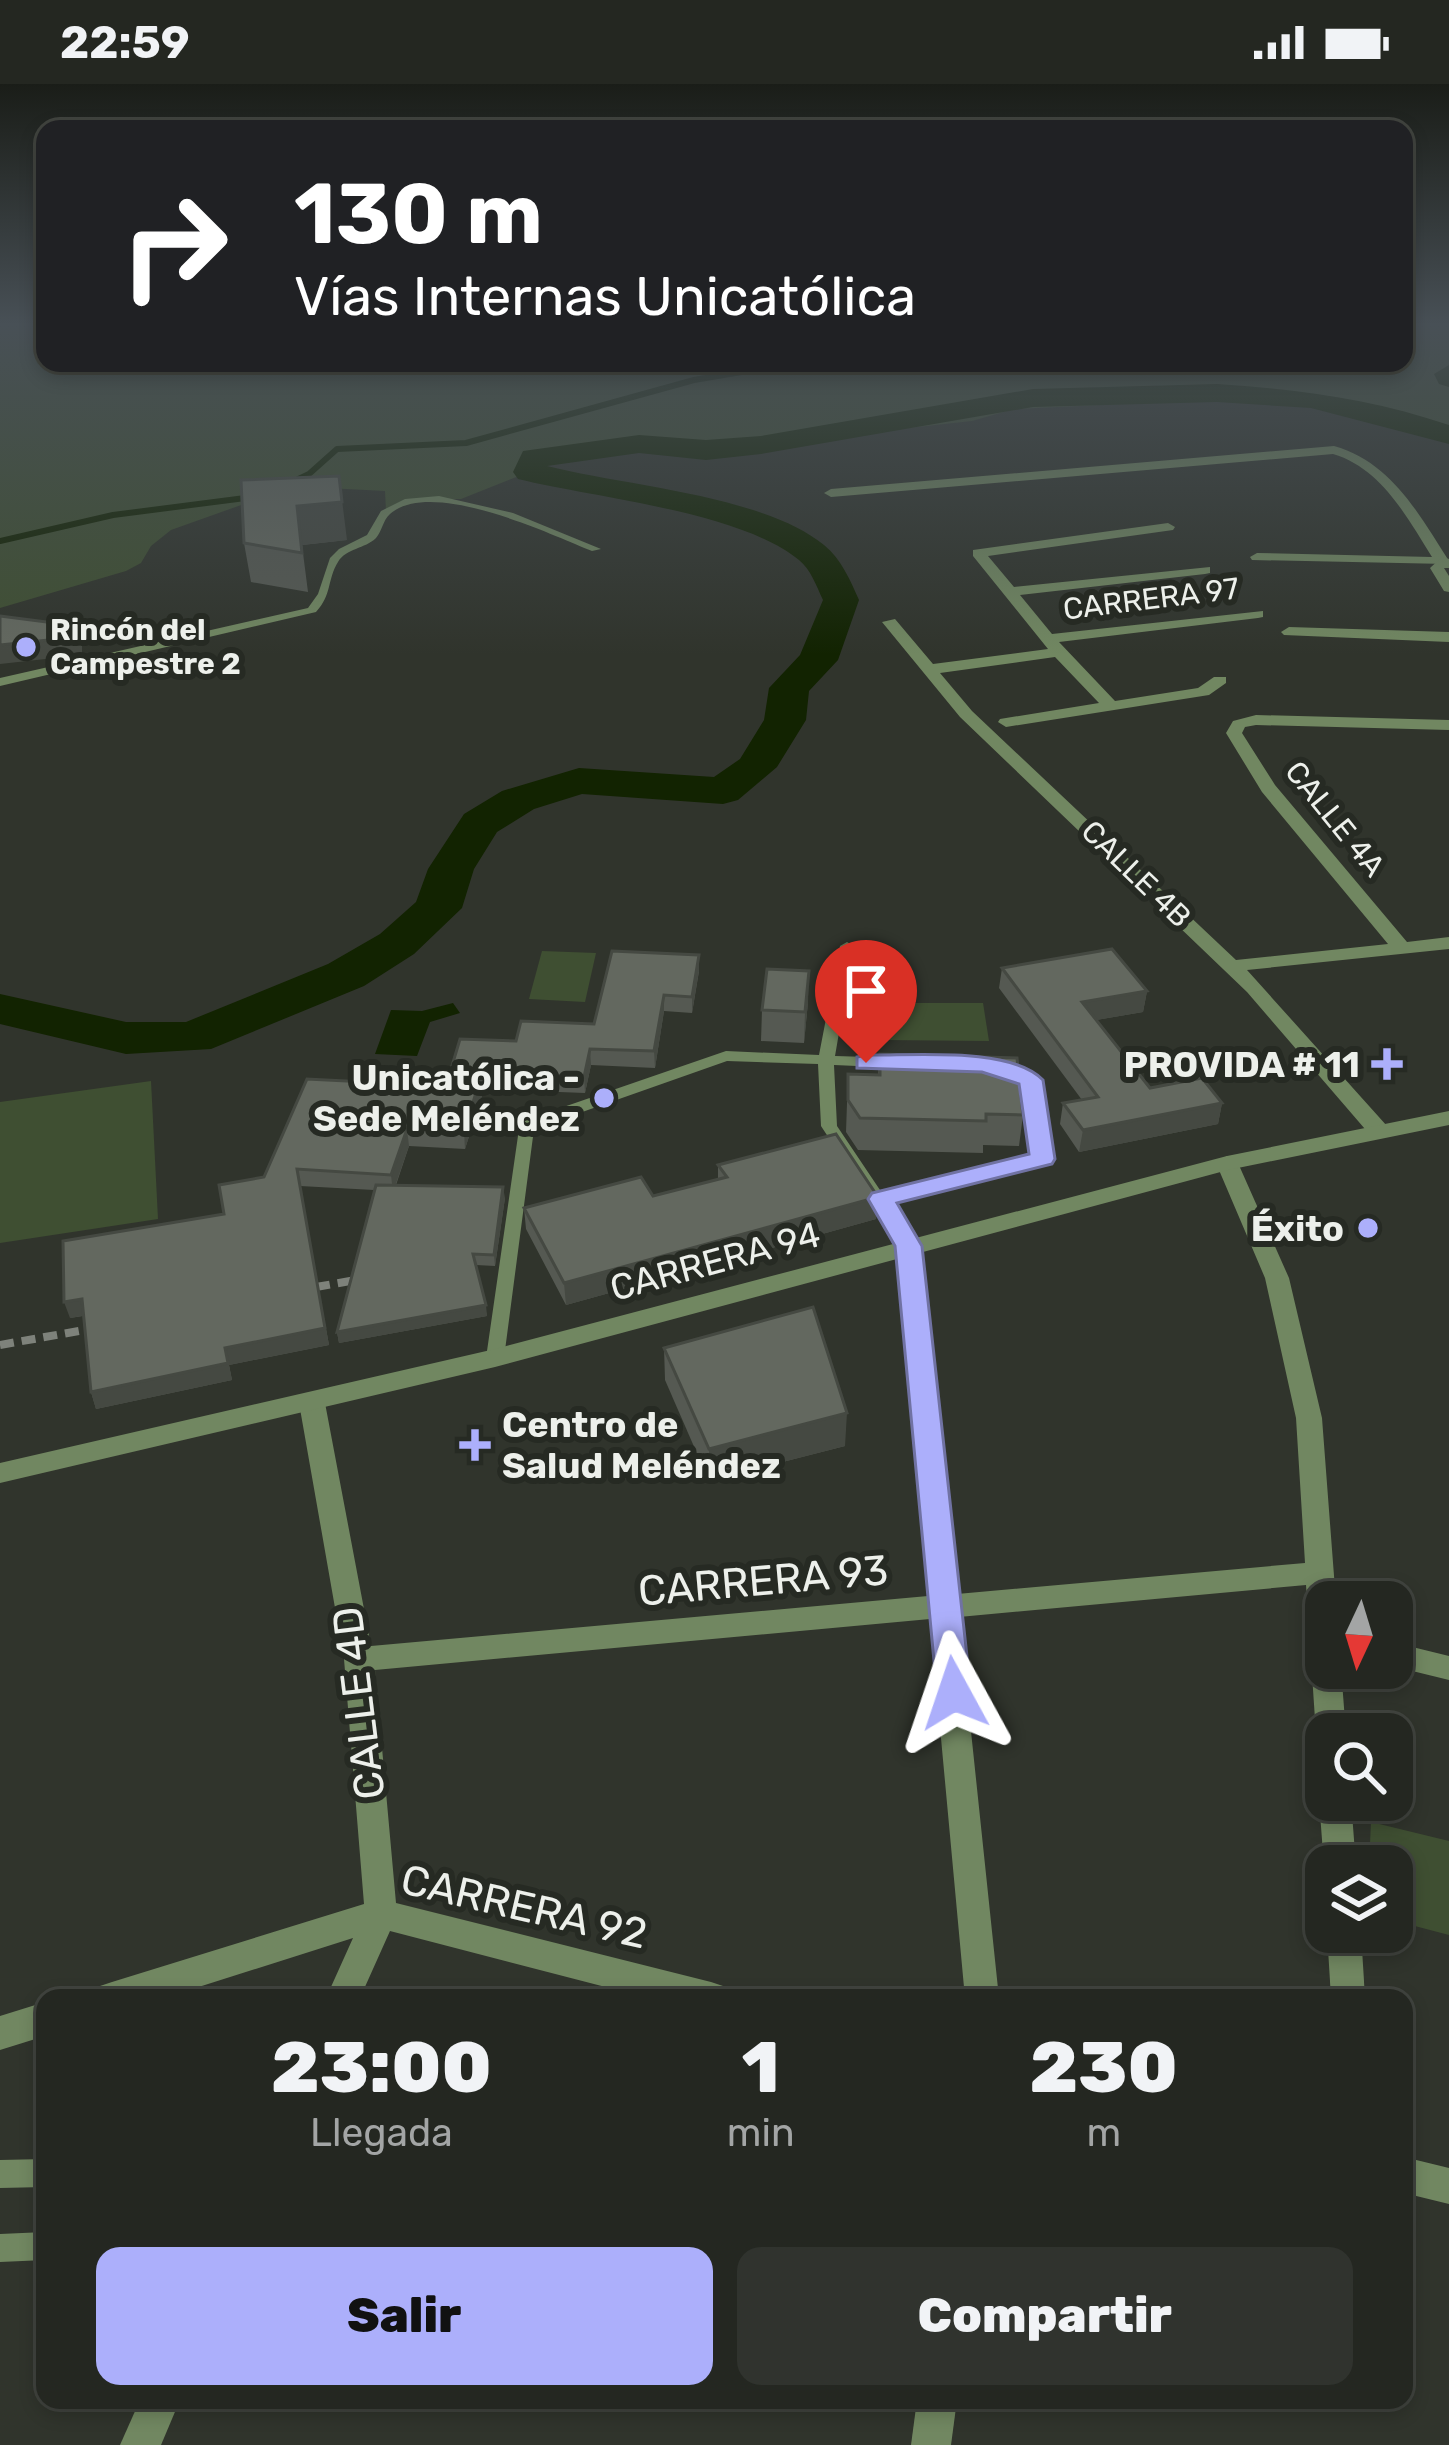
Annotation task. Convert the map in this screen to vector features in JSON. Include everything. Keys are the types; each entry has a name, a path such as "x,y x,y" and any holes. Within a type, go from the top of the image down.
{"street":[{"path":"831,493 1346,452 1386,484 1446,563"},
{"path":"1110,705 978,553 1168,527"},
{"path":"1420,527 1449,528"},
{"path":"1257,557 1446,563"},
{"path":"1446,563 1437,568 1449,588"},
{"path":"1011,592 1205,570"},
{"name":"CARRERA 97","path":"932,669 1258,614"},
{"name":"CALLE 4B","path":"890,622 966,713 1232,966 1379,1131"},
{"name":"CARRERA 97","path":"1288,632 1449,637"},
{"path":"1006,722 1203,692 1220,680"},
{"name":"CALLE 4A","path":"1401,947 1268,788 1234,734 1239,724 1449,725"},
{"path":"1232,966 1449,943"},
{"name":"CARRERA 94","path":"0,1473 495,1358 1227,1163 1449,1118"},
{"path":"1227,1163 1277,1278 1296,1354 1309,1418 1319,1581"},
{"path":"908,1246 981,1989"},
{"name":"CALLE 4D","path":"312,1403 359,1659 381,1914 347,1989"},
{"name":"CARRERA 93","path":"359,1659 1318,1573"},
{"path":"1413,1659 1449,1668"},
{"name":"CARRERA 92","path":"141,1989 381,1914 676,1989"},
{"path":"1345,1953 1347,1989"},
{"path":"0,2033 36,2022"},
{"path":"1413,2177 1449,2186"},
{"path":"140,2445 156,2409"},
{"path":"931,2445 937,2409"}],"lane":[{"path":"0,682 313,610 322,601 330,566 340,553 371,537 386,511 403,504 461,499 596,549"},
{"path":"847,946 826,1062 829,1126 908,1246"},
{"path":"495,1358 526,1126 726,1056 916,1064"},
{"path":"881,1199 1042,1159 1031,1080 1013,1070 982,1065"},
{"path":"0,2174 36,2173"},
{"path":"0,2248 36,2246"}],"path":[{"path":"315,1287 358,1280"},
{"path":"0,1345 112,1325"}],"shaded area":[{"path":"0,435 842,435 706,450 639,444 535,458 529,472 461,499 428,499 386,511 385,491 326,488 272,494 171,530 151,546 141,563 126,571 0,608"},
{"path":"542,951 596,953 585,1002 529,999"},
{"path":"453,1003 460,1013 430,1022 417,1056 375,1054 391,1010 422,1011"},
{"path":"878,1003 983,1003 989,1041 881,1040"},
{"path":"151,1081 158,1219 0,1243 0,1102"},
{"path":"1371,1822 1449,1841 1449,1935 1413,1926 1413,1845 1370,1845"}],"building":[{"path":"339,476 342,502 297,506 302,553 244,543 241,480"},
{"path":"0,616 78,626 78,637 0,645"},
{"path":"1112,949 1147,991 1082,1002 1150,1088 1202,1078 1222,1103 1083,1130 1063,1103 1098,1097 1002,968"},
{"path":"612,951 699,955 692,997 664,995 654,1051 590,1049 584,1077 482,1073 464,1132 407,1129 391,1175 297,1169 325,1328 225,1348 228,1363 91,1392 82,1299 64,1302 63,1241 224,1214 219,1185 264,1177 307,1079 446,1086 460,1039 516,1041 521,1021 594,1024"},
{"path":"767,969 809,971 805,1012 762,1010"},
{"path":"880,1054 1017,1058 1023,1115 986,1114 986,1121 860,1118 848,1100 848,1074 880,1075"},
{"path":"836,1134 878,1197 564,1283 524,1208 641,1177 653,1196 727,1177 718,1165"},
{"path":"376,1185 503,1187 494,1255 473,1254 486,1305 337,1332"},
{"path":"813,1307 847,1413 709,1449 664,1348"}],"waterway":[{"path":"288,484 309,474 337,449 466,443 494,435"},
{"path":"0,1009 126,1038 193,1038 346,975 397,944 438,908 451,869 480,823 518,800 579,781 723,791 756,767 785,720 789,688 818,660 841,600 826,567 810,551 780,534 736,517 529,472 534,458 639,444 706,450 818,435"},
{"path":"0,541 113,515 253,497"}],"place":[{"name":"Rincón del Campestre 2","path":"26,647"},
{"name":"PROVIDA # 11","path":"1387,1064"},
{"name":"Unicatólica - Sede Meléndez","path":"604,1098"},
{"name":"Éxito","path":"1368,1228"},
{"name":"Centro de Salud Meléndez","path":"475,1445"}],"route":[{"path":"866,1063 982,1065 1013,1070 1031,1080 1042,1159 881,1199 908,1246 954,1693"}]}
